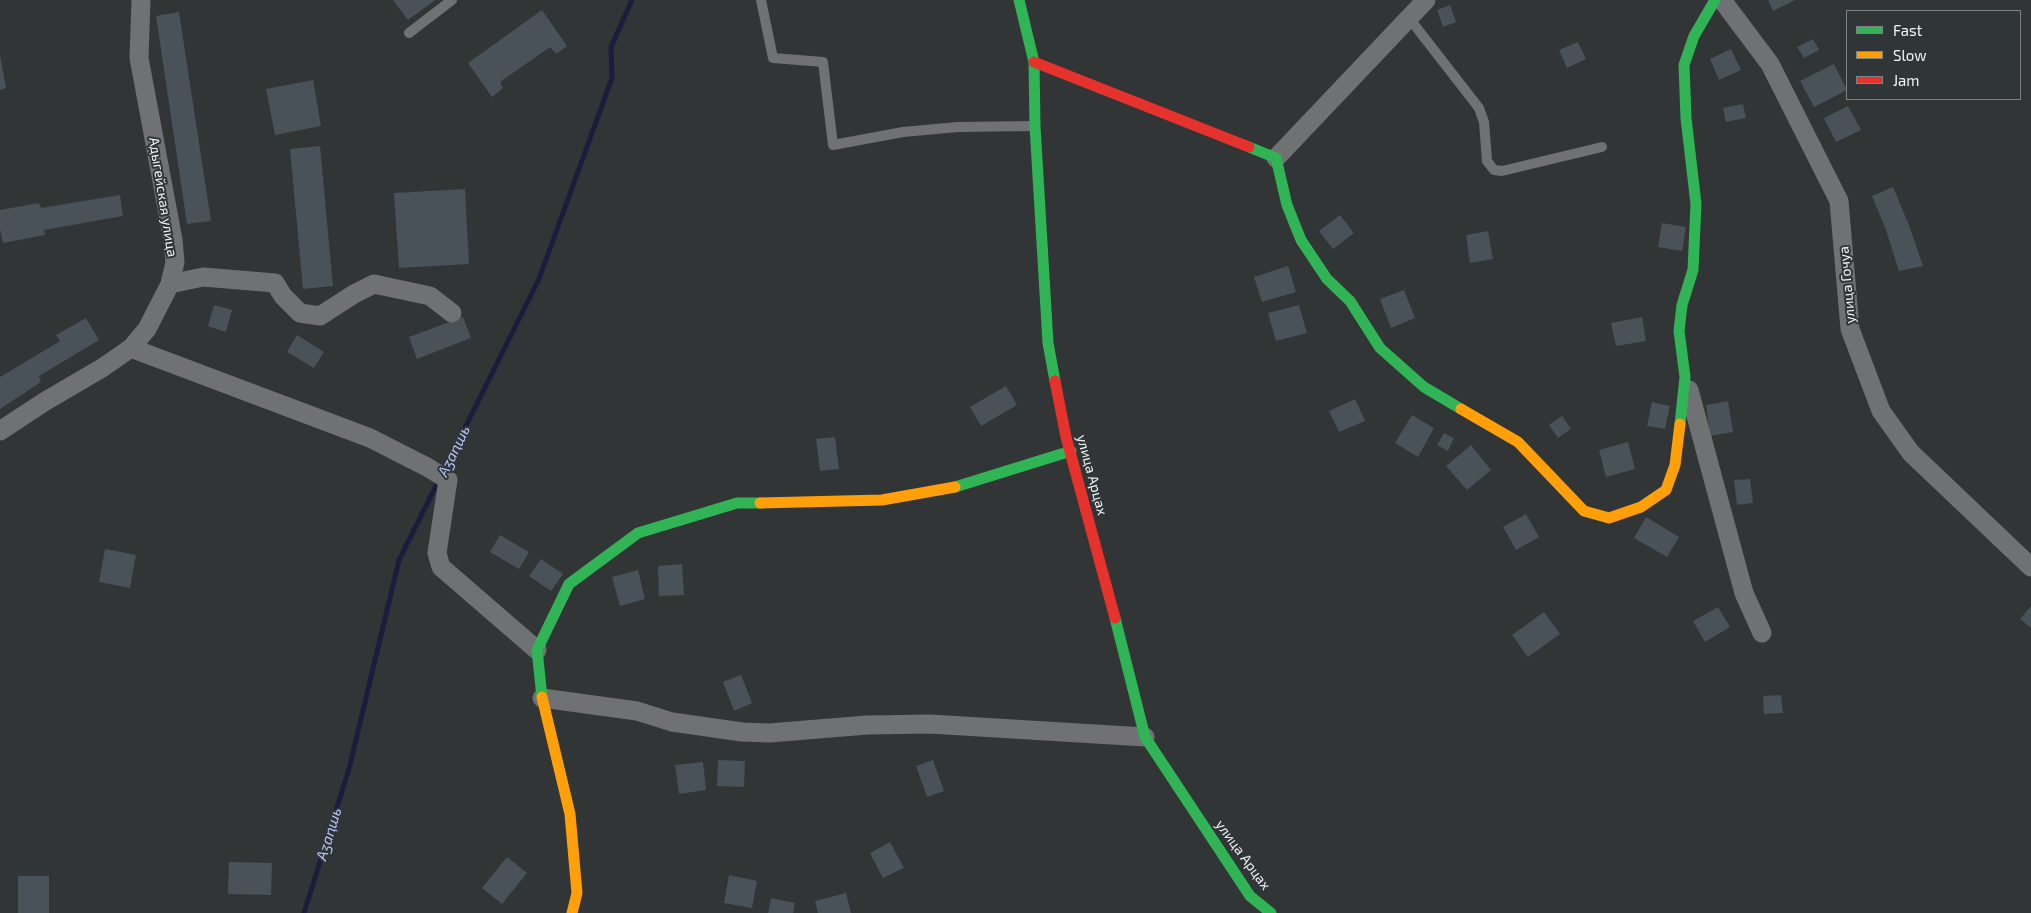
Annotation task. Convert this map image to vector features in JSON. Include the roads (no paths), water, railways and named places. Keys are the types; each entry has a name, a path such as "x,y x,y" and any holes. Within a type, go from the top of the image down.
{"street":[{"name":"Адыгейская улица","path":"0,431 131,348 147,329 170,284 175,262 173,240 139,58 140,0"},
{"name":"улица Арцах","path":"1019,0 1034,62 1035,126 1048,342 1070,451 1145,737 1250,896 1271,913"},
{"path":"1276,158 1426,0"},
{"path":"1714,0 1694,36 1684,66 1686,118 1696,204 1693,270 1682,305 1679,331 1685,377 1744,593 1762,633"},
{"name":"улица Гочуа","path":"1722,0 1770,64 1839,201 1850,329 1881,411 1912,453 2031,567"},
{"path":"1034,62 1276,158"},
{"path":"1276,158 1287,205 1301,240 1327,279 1350,301 1380,348 1424,387 1518,442 1584,511 1609,518 1641,507 1666,490 1675,465 1685,377"},
{"path":"170,284 203,277 275,283 283,296 300,313 320,316 354,294 374,284 430,296 452,314"},
{"path":"131,348 370,438 427,466 448,480 437,553 441,567 536,650"},
{"path":"572,913 577,893 570,814 542,698 536,650 569,584 638,533 737,503 882,500 956,487 1070,451"},
{"path":"542,698 637,711 672,722 742,732 769,732 867,725 930,724 1145,737"}],"lane":[{"path":"410,33 452,0"},
{"path":"760,0 773,58 823,62 833,145 903,132 958,127 1035,126"},
{"path":"1409,18 1480,108 1484,122 1487,161 1494,170 1502,171 1602,147"}],"waterway":[{"name":"Аӡаԥшь","path":"304,913 349,769 399,560 539,279 612,78 611,47 632,0"}]}
